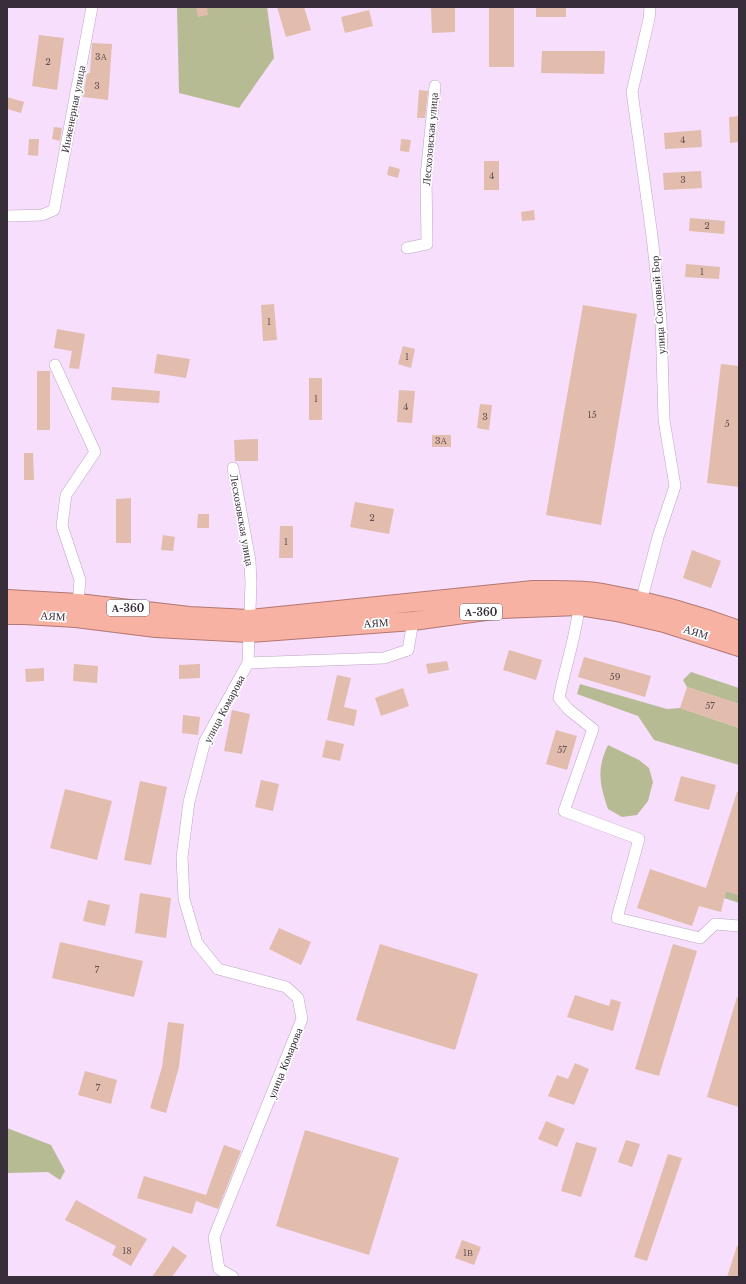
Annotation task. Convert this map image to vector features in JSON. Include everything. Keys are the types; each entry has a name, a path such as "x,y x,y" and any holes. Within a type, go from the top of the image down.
{"highway":[{"name":"АЯМ","path":"7,615 76,618 156,628 218,632 249,626 533,590 563,590 602,593 709,619 739,630"},
{"name":"АЯМ","path":"7,599 78,602 190,616 249,626 413,620 500,609 579,606 617,612 664,623 739,647"}],"street":[{"name":"Инженерная улица","path":"7,216 42,215 54,210 92,7"},
{"name":"улица Сосновый Бор","path":"641,602 658,537 675,486 664,420 660,319 652,236 632,92 649,18 650,7"},
{"name":"Лесхозовская улица","path":"408,248 427,244 426,176 435,86"},
{"path":"55,365 95,452 66,495 62,526 80,580 78,602"},
{"name":"Лесхозовская улица","path":"233,468 250,561 248,663"},
{"path":"579,606 577,625 559,698 568,709 592,729 564,811 639,839 617,918 700,938 715,924 739,926"},
{"path":"248,663 384,658 408,650 413,620"},
{"name":"улица Комарова","path":"233,1277 219,1269 214,1237 302,1019 298,998 286,987 218,969 197,943 184,899 182,856 188,810 205,741 248,663"}],"green space":[{"path":"177,7 267,7 274,58 239,108 179,93"},
{"path":"691,672 739,688 739,704 687,687 683,680"},
{"path":"580,684 667,709 680,708 739,728 739,765 654,740 638,716 577,694"},
{"path":"608,745 639,760 649,768 653,782 648,801 637,815 622,817 608,809 600,777 604,754"},
{"path":"726,891 739,895 739,903 724,898"},
{"path":"7,1128 51,1145 65,1171 60,1180 48,1172 7,1173"}],"building":[{"path":"196,7 207,7 208,15 198,17"},
{"path":"277,7 304,7 311,30 286,37"},
{"path":"431,7 455,7 455,32 432,33"},
{"path":"489,7 514,7 514,67 489,67"},
{"path":"536,7 566,7 566,17 536,17"},
{"path":"369,10 373,26 345,33 341,17"},
{"path":"39,35 64,38 57,90 32,86"},
{"path":"92,43 112,44 108,100 83,97 87,73 90,73"},
{"path":"542,51 605,51 604,74 541,73"},
{"path":"419,90 428,91 425,118 417,118"},
{"path":"7,97 24,102 21,113 7,109"},
{"path":"739,116 739,142 730,143 729,117"},
{"path":"54,127 62,128 60,141 52,139"},
{"path":"701,130 702,147 665,149 664,133"},
{"path":"29,139 39,139 38,156 28,155"},
{"path":"401,139 411,140 409,152 400,151"},
{"path":"484,161 499,161 499,190 484,190"},
{"path":"389,166 400,169 398,178 387,175"},
{"path":"701,171 702,188 664,190 663,173"},
{"path":"534,210 535,220 522,221 521,212"},
{"path":"690,218 725,221 724,234 689,231"},
{"path":"686,264 720,267 719,279 685,277"},
{"path":"274,304 277,340 263,341 261,305"},
{"path":"583,305 637,314 601,525 546,515"},
{"path":"57,329 85,334 79,369 69,368 72,351 54,348"},
{"path":"403,346 415,349 411,368 398,364"},
{"path":"157,354 190,359 186,378 154,373"},
{"path":"721,364 739,366 739,487 707,483"},
{"path":"37,371 50,371 50,430 37,430"},
{"path":"309,378 322,378 322,420 309,420"},
{"path":"112,387 160,391 159,403 111,400"},
{"path":"399,390 415,391 412,423 397,422"},
{"path":"480,404 492,405 489,430 477,428"},
{"path":"432,435 451,435 451,447 432,447"},
{"path":"258,439 258,461 235,461 234,440"},
{"path":"24,453 33,453 34,480 24,480"},
{"path":"131,498 131,543 116,543 116,499"},
{"path":"355,502 394,509 389,534 350,527"},
{"path":"198,514 209,514 209,528 197,528"},
{"path":"280,526 293,526 293,558 279,558"},
{"path":"163,535 175,537 173,551 161,550"},
{"path":"692,550 721,561 711,588 683,578"},
{"path":"509,650 542,660 536,680 503,670"},
{"path":"584,657 651,676 645,697 578,677"},
{"path":"447,661 449,670 428,674 426,664"},
{"path":"74,664 98,666 97,683 73,681"},
{"path":"200,664 200,678 179,679 179,665"},
{"path":"44,668 44,681 26,682 25,669"},
{"path":"337,675 351,678 344,707 357,710 354,726 327,720"},
{"path":"687,687 739,704 739,728 680,708"},
{"path":"403,688 409,706 381,716 375,698"},
{"path":"232,710 250,714 242,754 224,751"},
{"path":"183,715 200,717 198,735 182,733"},
{"path":"556,730 577,736 567,770 546,764"},
{"path":"326,740 344,744 340,761 322,757"},
{"path":"681,776 716,785 709,810 674,801"},
{"path":"261,780 279,784 273,811 255,807"},
{"path":"140,781 167,787 151,865 124,860"},
{"path":"65,789 112,801 97,860 50,848"},
{"path":"737,792 739,792 739,895 726,891 721,912 699,906 692,926 637,908 650,869 706,888"},
{"path":"140,893 171,898 166,938 135,933"},
{"path":"88,900 110,905 105,926 83,921"},
{"path":"279,928 311,942 301,965 269,949"},
{"path":"60,942 143,961 134,997 52,978"},
{"path":"380,944 478,974 455,1050 356,1020"},
{"path":"673,944 697,951 659,1076 635,1069"},
{"path":"575,995 609,1006 611,999 621,1002 613,1031 567,1017"},
{"path":"737,997 739,998 739,1107 707,1097"},
{"path":"168,1022 184,1024 179,1067 166,1113 150,1108 162,1067"},
{"path":"575,1063 589,1069 574,1105 548,1096 557,1075 568,1079"},
{"path":"85,1071 117,1080 111,1104 78,1095"},
{"path":"546,1121 565,1129 557,1147 538,1139"},
{"path":"305,1130 399,1158 369,1255 276,1226"},
{"path":"626,1140 640,1144 632,1167 618,1162"},
{"path":"576,1142 597,1148 581,1197 561,1191"},
{"path":"224,1145 241,1151 218,1209 196,1201 192,1214 137,1198 144,1176 206,1195"},
{"path":"668,1154 682,1158 647,1261 634,1257"},
{"path":"76,1200 147,1239 131,1266 112,1255 116,1246 65,1220"},
{"path":"462,1240 481,1247 474,1265 455,1258"},
{"path":"173,1246 187,1256 172,1277 152,1277"},
{"path":"737,1246 739,1246 739,1277 727,1277"}]}
